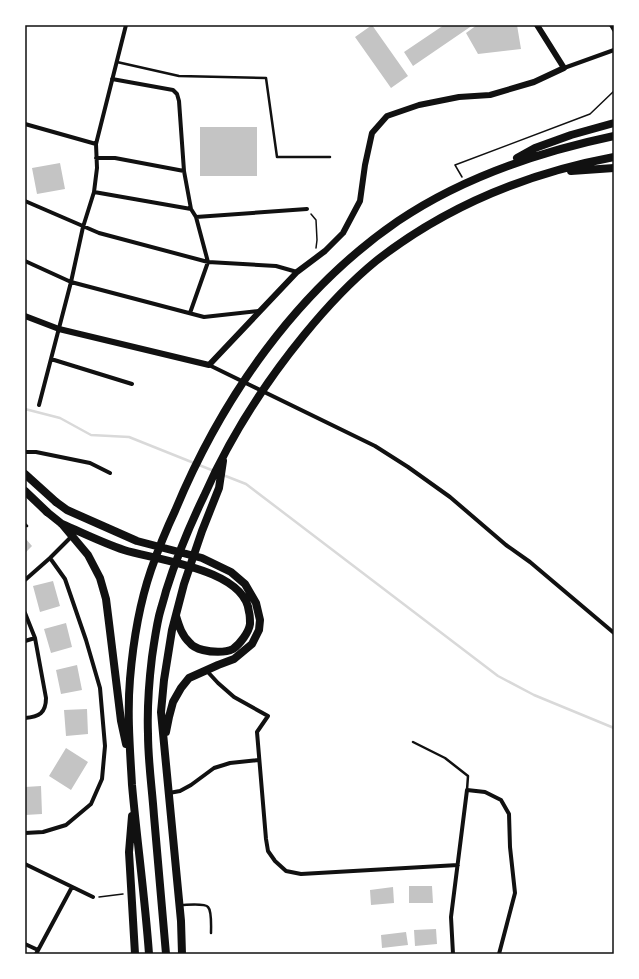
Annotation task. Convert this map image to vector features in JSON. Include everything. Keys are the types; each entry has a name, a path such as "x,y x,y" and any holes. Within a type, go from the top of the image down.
{"main road":[{"path":"149,954 130,754 130,681 137,629 151,571 171,520 198,459 214,428 254,367 292,318 308,299 349,259 373,239 400,220 436,199 500,168 535,148 571,135 614,123"},
{"path":"500,168 547,152 614,136"},
{"path":"166,954 148,749 149,687 152,656 159,614 170,579 198,508 238,428 277,369 303,337 342,292 375,262 391,250 427,226 473,201 533,177 614,157"},
{"path":"552,172 614,168"},
{"path":"182,954 181,921 161,712 164,680 172,630 184,584 202,531 219,488 224,454"},
{"path":"25,474 56,502 78,516 137,540 202,558 230,572 245,584 256,603 260,620 259,630 252,644 234,658 189,678 173,702 165,743"},
{"path":"25,491 62,524 88,555 100,578 106,599 121,720 125,742 130,754"},
{"path":"62,524 125,550 214,574 238,591 245,600 249,610 250,624 244,637 232,649 219,652 209,652 190,644 180,628 176,616"},
{"path":"133,796 129,852 136,954"}],"street":[{"path":"39,405 71,282 83,227 94,192 97,168 96,144 126,25"},
{"path":"537,25 564,68"},
{"path":"611,25 614,30"},
{"path":"209,365 297,272 325,251 343,233 360,201 365,165 372,133 387,116 419,105 459,97 490,94 534,82 564,68 614,50"},
{"path":"112,79 173,90 177,94 179,101 184,171 191,209 196,218 208,262 190,313"},
{"path":"25,124 96,144"},
{"path":"96,158 115,158 184,171"},
{"path":"94,192 191,209"},
{"path":"25,201 98,233 208,262 276,266 297,272"},
{"path":"196,218 307,209"},
{"path":"25,261 71,282 204,317 259,311"},
{"path":"25,316 59,328 209,365 376,446 450,497 506,545 530,562 614,633"},
{"path":"51,359 132,384"},
{"path":"25,452 36,452 90,463 110,473"},
{"path":"25,580 72,536"},
{"path":"25,833 43,832 66,825 91,804 102,779 105,746 100,688 86,640 66,579 50,558"},
{"path":"25,613 35,638 46,698 45,708 38,716 34,718 25,718"},
{"path":"25,641 35,638"},
{"path":"206,670 234,697 268,716 257,732 266,839 268,851 275,861 286,871 301,874 458,864"},
{"path":"169,793 192,785 214,768 230,763 259,760"},
{"path":"453,954 451,917 467,790 485,792 501,800 509,814 514,893 499,954"},
{"path":"25,864 93,897"},
{"path":"25,944 37,952 72,887"}],"lane":[{"path":"117,62 179,76 266,78 277,157 330,157"},
{"path":"413,742 445,758 468,776 467,790"},
{"path":"179,905 205,905 208,907 211,912 211,933"}],"path":[{"path":"465,184 455,165 590,114 614,91"},
{"path":"307,209 316,220 317,240 315,258"},
{"path":"93,897 132,893"}],"building":[{"path":"372,25 408,76 391,88 355,37"},
{"path":"444,25 473,25 413,66 404,52"},
{"path":"477,25 517,25 521,49 478,54 466,33"},
{"path":"200,127 257,127 257,176 200,176"},
{"path":"60,163 65,189 37,194 32,168"},
{"path":"25,538 32,546 25,553"},
{"path":"53,581 60,606 40,612 33,586"},
{"path":"66,623 72,647 51,653 44,629"},
{"path":"77,665 82,690 61,694 56,670"},
{"path":"87,709 88,734 66,736 64,710"},
{"path":"66,748 88,762 71,790 49,776"},
{"path":"41,786 42,814 25,815 25,787"},
{"path":"409,886 432,886 433,903 409,903"},
{"path":"393,887 394,903 371,905 370,890"},
{"path":"436,929 437,944 415,946 414,930"},
{"path":"406,932 408,945 382,948 381,935"}],"waterway":[{"path":"25,409 60,418 91,435 129,437 214,471"},
{"path":"223,475 246,484 498,676 534,695 614,728"}]}
